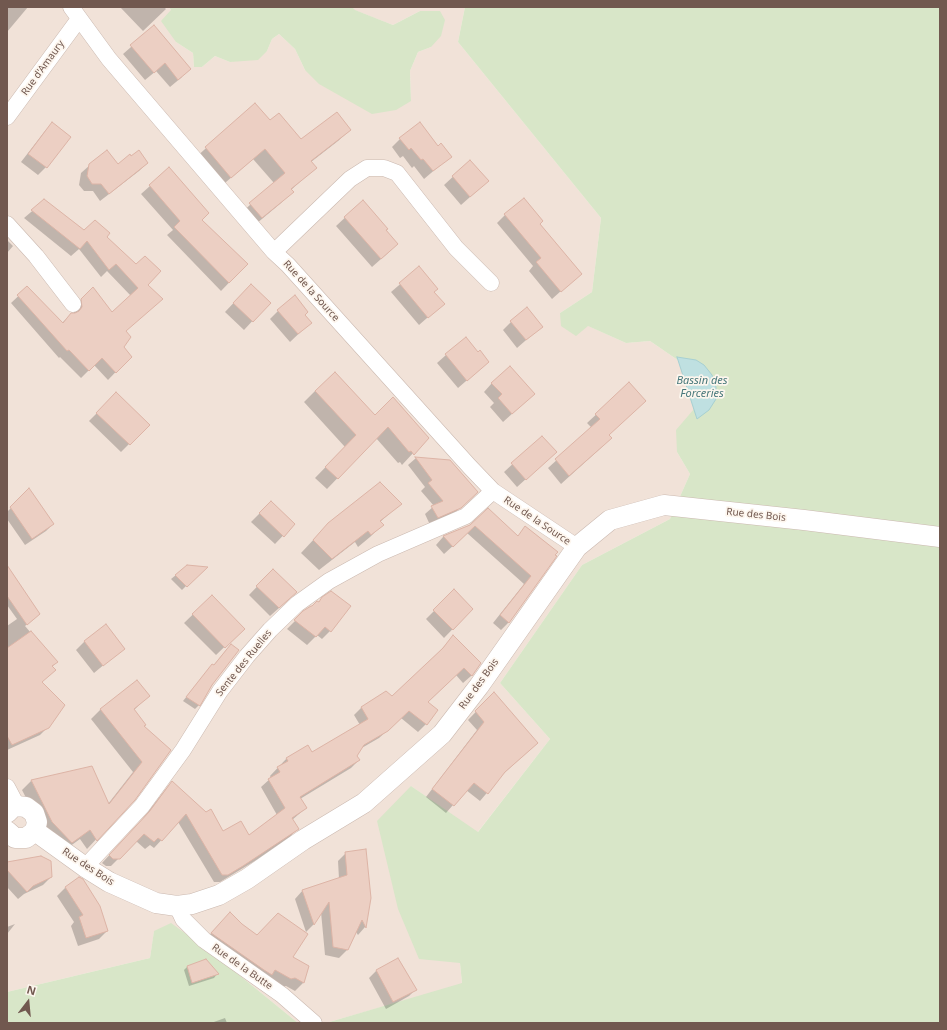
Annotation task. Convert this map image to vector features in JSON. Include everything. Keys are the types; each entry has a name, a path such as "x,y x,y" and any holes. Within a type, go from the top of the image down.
{"street":[{"name":"Rue d'Amaury","path":"7,117 75,13"},
{"name":"Rue de la Source","path":"75,13 109,59 274,252 470,467 493,491 577,548"},
{"path":"274,252 350,180 367,168 384,168 397,174 456,248 491,283"},
{"path":"7,224 36,256 73,304"},
{"name":"Sente des Ruelles","path":"85,867 142,806 183,750 220,691 247,656 270,630 297,604 329,581 378,554 466,516 493,491"},
{"name":"Rue des Bois","path":"35,831 85,867 109,882 156,903 177,906 192,904 218,895 247,879 303,840 364,803 442,734 479,686 577,548 610,520 664,505 796,519 940,537"},
{"path":"7,787 12,810 26,807 34,813 37,822 35,831 26,838 15,838 7,831"},
{"name":"Rue de la Butte","path":"177,906 183,918 204,940 282,995 314,1023"}],"shaded area":[{"path":"7,7 169,7 171,10 176,42 193,53 194,67 202,67 215,56 230,62 267,51 272,39 279,34 295,49 305,70 411,101 410,71 418,52 431,47 420,11 393,25 354,10 352,7 465,7 458,42 601,218 592,292 560,313 626,343 650,341 698,374 706,395 677,452 690,474 670,519 582,565 500,683 550,739 477,833 411,786 460,963 462,984 326,1023 298,1023 211,952 154,932 150,958 7,992"}],"green space":[{"path":"169,7 352,7 355,10 393,25 420,11 440,11 445,20 441,36 431,47 418,52 410,71 411,101 396,110 372,114 319,84 305,70 295,49 279,34 272,39 267,51 258,60 230,62 215,56 202,67 194,67 193,53 176,42 161,21 171,10"},
{"path":"465,7 940,7 940,1023 326,1023 462,983 460,963 419,959 398,909 377,821 411,786 478,832 550,739 500,683 582,565 670,519 690,474 677,452 676,430 706,395 698,374 650,341 626,343 588,326 576,336 561,326 560,313 592,292 601,218 458,42"},
{"path":"171,923 211,952 298,1023 7,1023 7,992 150,958 154,931"}],"water":[{"name":"Bassin des Forceries","path":"677,357 696,360 704,365 712,375 716,387 716,399 709,410 697,419"}],"building":[{"path":"154,25 191,69 178,80 165,63 154,73 130,45"},
{"path":"255,103 270,120 279,113 301,139 337,112 351,130 311,161 317,168 291,189 294,192 262,218 249,203 285,173 265,149 231,178 205,147"},
{"path":"52,122 71,137 47,168 28,154"},
{"path":"420,122 438,146 441,143 452,157 433,171 411,148 409,150 399,138"},
{"path":"107,150 118,164 130,154 131,156 139,150 148,163 109,194 101,184 92,184 87,176 89,164"},
{"path":"470,160 489,181 470,197 452,176"},
{"path":"169,167 209,213 202,220 248,264 229,283 174,227 180,221 149,185"},
{"path":"524,198 543,221 540,224 582,274 561,292 536,262 541,258 504,214"},
{"path":"44,199 84,230 95,220 110,233 107,237 136,264 145,256 161,271 148,285 163,299 126,331 131,337 124,347 132,357 116,373 102,358 89,371 69,350 67,351 17,295 27,286 63,323 71,313 79,311 82,307 81,299 93,287 112,312 138,288 116,264 109,270 87,241 80,249 31,210"},
{"path":"363,200 388,229 386,230 398,244 381,259 344,217"},
{"path":"419,266 438,289 434,292 445,304 428,318 399,283"},
{"path":"251,284 271,303 253,322 233,303"},
{"path":"295,295 308,312 305,315 312,323 298,334 277,310"},
{"path":"527,307 543,327 526,340 510,321"},
{"path":"466,337 478,352 480,350 489,362 467,381 445,354"},
{"path":"510,366 535,394 512,414 498,398 502,394 491,383"},
{"path":"335,372 375,415 393,397 429,438 414,455 411,451 409,452 388,427 338,479 325,467 356,435 315,391"},
{"path":"629,382 646,401 609,435 612,438 569,476 555,459 600,419 595,414"},
{"path":"116,392 150,425 130,445 96,413"},
{"path":"542,436 557,452 526,480 511,463"},
{"path":"415,457 450,460 478,492 461,508 438,518 431,506 443,501 428,483 432,480"},
{"path":"380,482 402,504 380,521 384,525 371,535 368,531 332,559 313,540 328,523"},
{"path":"29,488 54,524 32,539 10,507"},
{"path":"271,501 295,524 284,537 259,513"},
{"path":"488,508 518,536 525,526 558,552 555,555 557,556 509,623 500,615 531,576 475,526 453,547 443,536 470,525"},
{"path":"7,565 40,614 27,625 7,596"},
{"path":"187,565 208,567 187,587 175,575"},
{"path":"273,569 297,592 279,608 256,586"},
{"path":"454,589 473,609 453,630 433,610"},
{"path":"331,591 351,606 331,632 325,627 316,637 294,620 303,611 317,601 319,602 322,597"},
{"path":"212,595 245,629 225,648 192,614"},
{"path":"106,624 125,649 103,666 84,641"},
{"path":"31,631 58,662 52,666 56,670 42,682 65,705 49,728 12,745 7,736 7,648"},
{"path":"453,635 481,663 472,676 464,668 428,702 438,710 427,725 409,711 388,731 364,745 357,756 360,760 300,797 307,808 292,818 299,829 243,866 228,875 222,875 186,814 162,841 158,838 154,842 144,834 120,859 113,859 109,855 149,812 172,781 206,812 211,809 223,831 241,821 249,835 285,808 268,779 280,772 277,767 288,761 286,758 308,745 312,752 368,719 361,707 386,691 392,696 443,648"},
{"path":"231,644 239,650 212,685 200,706 186,697 212,664 214,665"},
{"path":"137,680 150,696 134,709 146,725 144,726 171,750 135,800 97,841 90,830 72,843 52,822 31,780 92,766 109,804 142,762 100,709"},
{"path":"494,692 538,743 505,772 488,794 474,783 454,806 432,789 484,722 475,711"},
{"path":"366,849 371,898 366,928 362,920 348,950 333,947 329,902 314,925 302,890 347,875 345,852"},
{"path":"41,856 51,861 52,877 33,886 27,892 7,870 7,862"},
{"path":"79,877 83,879 100,906 108,931 86,938 79,917 83,915 65,887"},
{"path":"230,912 242,924 257,935 278,913 308,934 293,957 309,966 304,983 295,978 291,979 275,970 272,975 211,933"},
{"path":"398,958 417,990 393,1002 376,970"},
{"path":"206,959 219,974 192,983 187,966"}]}
